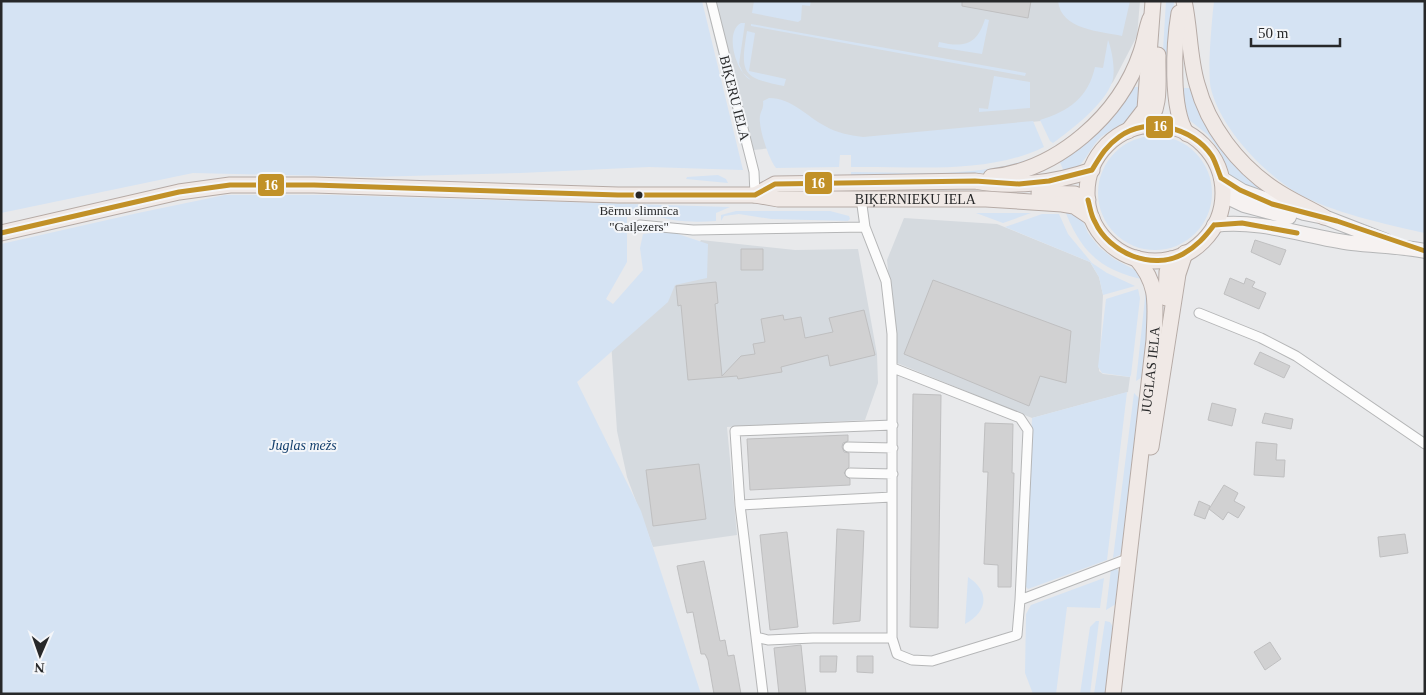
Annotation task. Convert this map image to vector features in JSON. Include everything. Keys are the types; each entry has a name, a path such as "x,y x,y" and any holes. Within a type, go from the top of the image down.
{"main road":[{"path":"974,181 999,176 1038,164 1054,156 1086,134 1114,104 1127,81 1141,52 1153,1"},
{"path":"1146,126 1152,120 1156,110 1161,1"},
{"path":"1183,1 1177,30 1177,102 1181,122 1188,134"},
{"path":"1183,1 1197,85 1219,133 1257,177 1292,201 1324,217 1401,246"},
{"path":"1128,131 1146,126 1170,127 1188,134 1207,150 1217,166 1223,195 1221,208 1214,225 1200,244 1178,256 1153,261 1136,258 1109,243 1092,218 1088,200 1092,170 1104,149 1128,131 1145,109 1150,18"},
{"name":"BIĶERNIEKU IELA","path":"755,195 775,184 974,181 991,184 1049,181 1092,170"},
{"path":"1221,178 1250,194 1304,214 1324,217"},
{"path":"860,182 861,198"},
{"name":"BIĶERNIEKU IELA","path":"1,233 178,192 230,184 618,195 755,195 778,199 986,199 1074,206 1092,218"},
{"name":"BIĶERNIEKU IELA","path":"986,199 1018,193 1062,193 1075,194 1088,200"},
{"path":"1223,195 1244,205 1293,218 1353,228"},
{"path":"1214,225 1242,223 1351,243 1401,246 1425,251"},
{"name":"JUGLAS IELA","path":"1138,486 1154,436 1179,266 1178,256"},
{"name":"JUGLAS IELA","path":"1112,694 1130,558 1154,340 1155,300 1153,284 1147,271 1136,258"}],"street":[{"name":"BIĶERU IELA","path":"711,1 754,172 755,195"},
{"path":"861,198 865,227 886,281 893,368 892,638 897,654 912,660 932,661 1017,635 1028,430 1020,418 893,368"},
{"path":"640,225 693,230 865,227"},
{"path":"1198,313 1261,338 1296,356 1425,444"},
{"path":"763,694 740,505 735,431 893,425"},
{"path":"848,447 893,448"},
{"path":"850,473 893,474"},
{"path":"740,505 892,497"},
{"path":"1020,600 1130,558"},
{"path":"756,637 768,640 892,638"}],"shaded area":[{"path":"705,1 1140,1 1137,36 1113,82 1081,117 743,151"},
{"path":"904,218 997,224 1090,262 1099,277 1103,295 1099,371 1103,374 1130,377 1128,392 1032,418 897,363 887,260"},
{"path":"701,240 795,250 858,249 877,354 878,383 865,420 727,427 737,535 653,547 627,477 617,431 611,341 679,279"}],"green space":[{"path":"1,1 702,1 743,170 649,167 371,177 193,173 1,213"},
{"path":"754,1 811,1 810,6 802,5 801,20 798,22 752,13"},
{"path":"1058,1 1130,1 1122,36 1083,28 1074,24 1061,11"},
{"path":"1166,1 1174,1 1169,82 1161,82"},
{"path":"1214,1 1425,1 1425,233 1360,217 1310,200 1271,174 1245,148 1224,119 1211,89 1210,59"},
{"path":"985,19 989,20 982,54 938,47 939,42 956,45 974,39 982,28"},
{"path":"741,23 745,23 739,64 740,68 734,52 733,35"},
{"path":"751,24 1026,73 1025,76 751,26"},
{"path":"747,31 755,33 749,71 786,79 784,86 760,80 747,71 744,56"},
{"path":"1108,40 1114,73 1108,90 1087,116 1053,143 1050,141 1040,120 1060,112 1076,102 1082,95 1088,87 1095,67 1103,68"},
{"path":"994,76 1030,82 1030,108 979,112 979,108 988,109"},
{"path":"1132,87 1143,87 1140,102 1133,116 1100,138 1081,164 1065,174 1059,160"},
{"path":"1182,88 1192,88 1267,192 1265,196 1232,179 1220,151 1208,135 1188,119 1185,112"},
{"path":"769,98 792,104 818,122 834,130 863,137 1033,121 1044,147 1022,156 999,162 950,167 851,167 851,155 840,155 839,167 776,168 770,158 760,121 763,101"},
{"path":"1155,136 1177,140 1196,152 1208,171 1212,193 1208,215 1196,234 1177,246 1155,250 1133,246 1114,234 1102,215 1098,193 1102,171 1114,152 1133,140"},
{"path":"1046,152 1049,154 987,173 851,176 851,172 925,173 975,171 1023,161"},
{"path":"718,175 726,179 728,183 686,179 687,177"},
{"name":"Juglas mežs","path":"225,195 331,195 730,207 716,213 716,221 705,222 673,220 627,211 627,262 606,299 613,304 643,270 640,248 643,234 669,231 708,244 707,278 675,285 668,302 577,382 641,511 701,694 1,694 1,244"},
{"path":"1064,208 1082,219 1088,233 1099,247 1114,259 1141,273 1146,280 1116,271 1094,257 1077,236"},
{"path":"736,211 830,211 849,216 850,219 848,221 771,219 739,214 724,216 721,221 721,215"},
{"path":"976,213 1031,213 1003,223"},
{"path":"1042,214 1059,214 1068,234 1092,263 1107,273 1135,286 1103,295 1099,277 1090,262 1005,227"},
{"path":"1138,289 1140,298 1131,375 1130,377 1102,373 1098,367 1106,299"},
{"path":"1146,289 1150,295 1144,376 1136,381"},
{"path":"1127,392 1107,560 1028,589 1026,587 1032,418"},
{"path":"1134,393 1140,399 1141,405 1123,549 1120,555 1113,558"},
{"path":"1111,569 1117,569 1120,574 1116,604 1106,610"},
{"path":"968,577 980,589 983,595 983,602 978,614 965,624"},
{"path":"1104,578 1100,608 1067,607 1056,694 1033,694 1025,673 1026,614 1031,605"},
{"path":"1096,621 1099,621 1090,694 1080,694 1090,627"},
{"path":"1105,621 1110,622 1113,627 1105,694 1094,694"}],"building":[{"path":"962,1 1031,1 1028,18 962,6"},
{"path":"1255,240 1286,250 1280,265 1251,252"},
{"path":"741,249 763,249 763,270 741,270"},
{"path":"1230,278 1244,284 1246,278 1255,282 1252,287 1266,293 1259,309 1224,294"},
{"path":"933,280 1071,331 1066,383 1040,376 1029,406 904,354"},
{"path":"716,282 718,303 715,304 722,376 741,356 755,354 753,344 765,342 761,319 783,315 784,320 801,317 805,338 833,332 829,318 864,310 875,355 830,366 828,355 781,367 782,372 738,379 737,376 688,380 681,305 678,306 676,286"},
{"path":"1260,352 1290,366 1284,378 1254,364"},
{"path":"913,394 941,395 938,628 910,627"},
{"path":"1212,403 1236,409 1232,426 1208,420"},
{"path":"1265,413 1293,419 1291,429 1262,423"},
{"path":"985,423 1013,424 1012,473 1014,473 1011,587 998,587 998,565 984,564 988,472 983,472"},
{"path":"848,435 848,441 843,443 842,447 844,452 849,453 849,467 844,473 850,479 850,485 750,490 747,439"},
{"path":"1256,442 1277,444 1276,460 1285,460 1284,477 1254,475"},
{"path":"699,464 706,519 653,526 646,470"},
{"path":"1224,485 1238,493 1234,501 1245,507 1238,518 1228,512 1223,520 1209,509"},
{"path":"1199,501 1210,506 1205,519 1194,515"},
{"path":"837,529 864,531 863,556 860,621 833,624"},
{"path":"787,532 798,627 770,630 760,535"},
{"path":"1405,534 1408,553 1380,557 1378,537"},
{"path":"704,561 720,641 725,640 728,656 734,655 741,694 714,694 708,660 705,654 701,654 693,612 687,613 677,566"},
{"path":"1270,642 1281,659 1265,670 1254,652"},
{"path":"801,645 806,694 779,694 774,648"},
{"path":"820,656 837,656 836,672 820,672"},
{"path":"857,656 873,656 873,673 857,672"}],"transit line":[{"name":"16","path":"1092,170 1114,140 1130,131 1156,126 1182,132 1204,146 1212,156 1221,178"},
{"name":"16","path":"1,233 179,192 230,185 314,185 618,195 755,195 775,184 975,181 1019,184 1049,181 1092,170"},
{"name":"16","path":"1221,178 1240,190 1272,204 1337,221 1425,251"},
{"name":"16","path":"1088,200 1094,220 1110,242 1121,250 1145,260 1171,259 1183,254 1200,241 1214,225"},
{"name":"16","path":"1214,225 1242,223 1297,233"}],"place":[{"name":"Bērnu slimnīca \"Gaiļezers\"","path":"639,195"}]}
